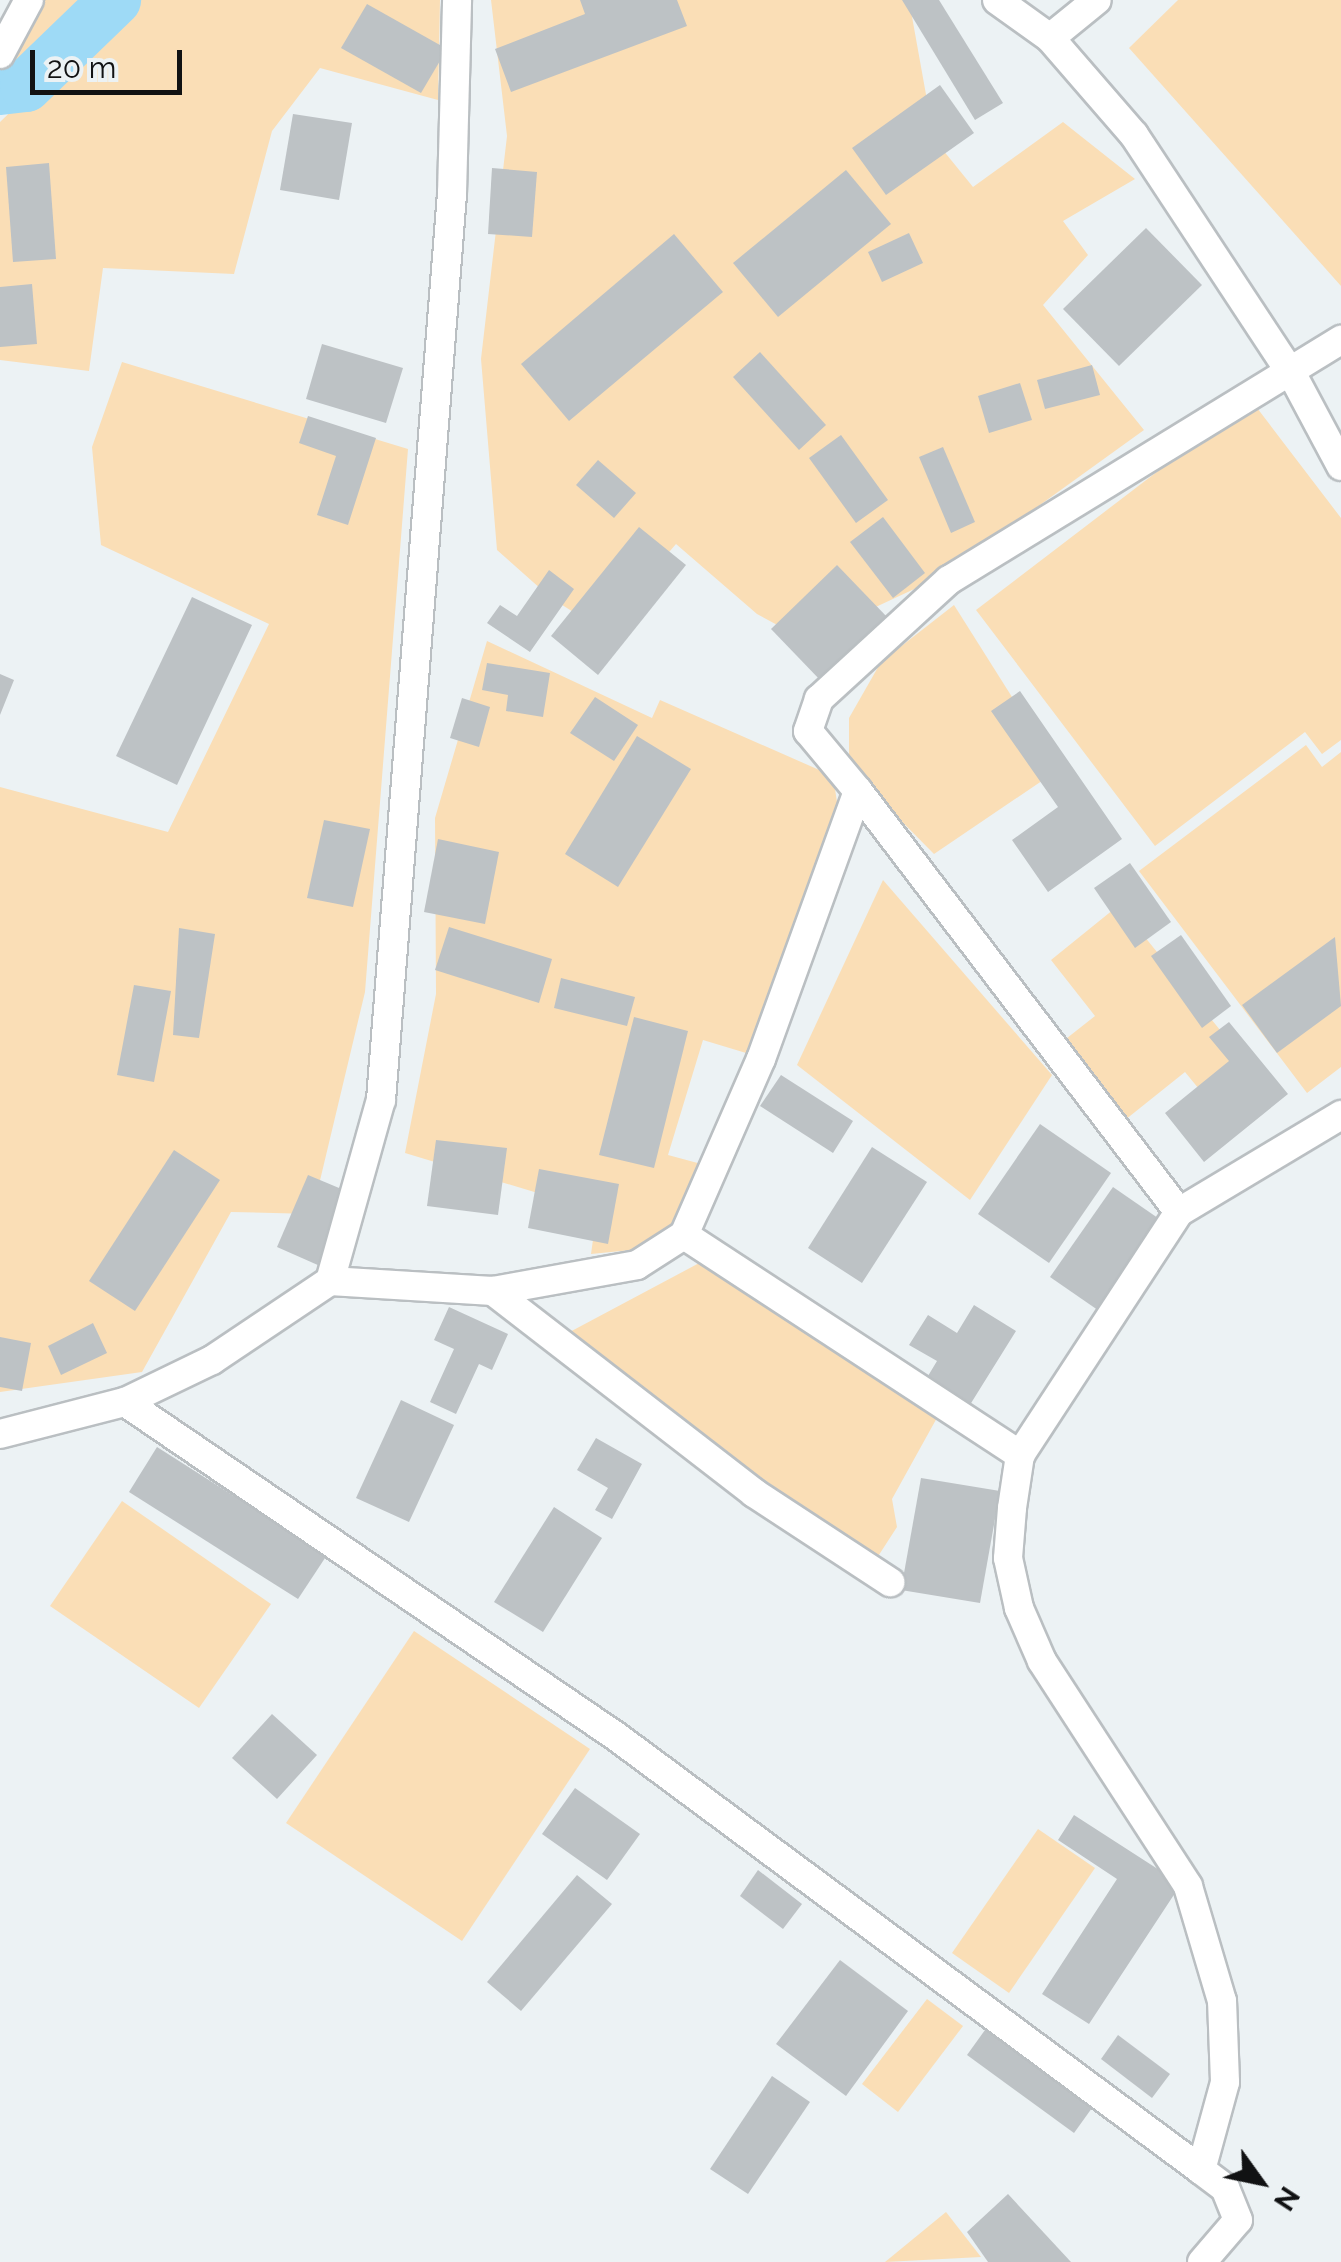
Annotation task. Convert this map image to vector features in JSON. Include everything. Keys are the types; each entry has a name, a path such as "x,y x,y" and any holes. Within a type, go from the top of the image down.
{"lane":[{"path":"0,54 29,0"},
{"path":"330,1281 381,1100 452,194 457,0"},
{"path":"997,0 1050,38 1134,135 1294,376 1341,466"},
{"path":"1050,38 1097,0"},
{"path":"1179,1212 808,731 819,699 856,659 949,580 1294,376 1341,340"},
{"path":"0,1434 125,1402 212,1360 330,1281 493,1291 638,1264 684,1235 761,1059 858,791"},
{"path":"1201,2170 1225,2082 1222,2001 1188,1886 1042,1661 1018,1608 1008,1558 1020,1455 1179,1212 1341,1115"},
{"path":"684,1235 1020,1455"},
{"path":"493,1291 754,1493 890,1582"},
{"path":"125,1402 617,1737 1225,2188 1238,2220 1202,2262"}],"shaded area":[{"path":"43,0 98,0 26,75 12,70 14,50"},
{"path":"126,0 440,0 438,100 320,68 272,131 234,274 103,268 89,371 0,360 0,122"},
{"path":"491,0 909,0 934,139 973,187 1063,122 1135,179 1063,221 1088,255 1043,305 1144,430 940,577 805,640 757,614 676,544 602,630 551,598 497,550 481,359 507,136"},
{"path":"1178,0 1341,0 1341,286 1129,48"},
{"path":"122,362 408,449 365,992 312,1214 231,1212 142,1372 0,1392 0,787 168,832 269,624 101,545 92,447"},
{"path":"1251,400 1341,518 1341,740 1322,754 1305,732 1155,846 976,610"},
{"path":"954,605 1058,770 934,854 849,768 849,718 881,662"},
{"path":"487,641 652,718 660,700 833,776 839,815 756,1056 703,1040 668,1155 705,1165 701,1187 661,1247 591,1254 597,1211 405,1153 436,994 435,818"},
{"path":"1306,745 1322,767 1341,752 1341,1067 1307,1093 1139,871"},
{"path":"883,880 1052,1075 970,1200 797,1065"},
{"path":"1119,905 1241,1056 1199,1089 1185,1072 1125,1120 1062,1042 1095,1016 1051,960"},
{"path":"703,1261 938,1416 892,1499 897,1527 875,1561 566,1334"},
{"path":"122,1501 271,1604 199,1708 50,1606"},
{"path":"414,1631 590,1749 462,1941 286,1823"},
{"path":"1038,1829 1095,1868 1009,1993 952,1953"},
{"path":"927,1999 963,2026 898,2112 862,2084"},
{"path":"946,2212 981,2257 885,2262"}],"building":[{"path":"580,0 677,0 687,26 511,92 495,49 585,14"},
{"path":"902,0 939,0 1003,103 975,120"},
{"path":"367,4 447,49 421,93 341,48"},
{"path":"940,85 974,133 886,195 852,148"},
{"path":"293,114 352,123 339,200 280,190"},
{"path":"49,163 56,259 13,262 6,167"},
{"path":"492,168 537,172 532,237 488,234"},
{"path":"846,170 891,224 778,317 733,263"},
{"path":"1146,228 1202,285 1119,366 1063,309"},
{"path":"909,233 923,263 882,282 868,252"},
{"path":"674,234 723,292 569,421 521,364"},
{"path":"32,284 37,344 0,347 0,287"},
{"path":"322,344 403,368 386,423 306,399"},
{"path":"760,352 826,425 799,450 733,377"},
{"path":"1092,365 1100,395 1045,409 1037,380"},
{"path":"1020,383 1032,420 989,433 978,396"},
{"path":"308,416 376,438 348,525 317,515 336,456 299,443"},
{"path":"841,435 888,500 856,523 809,458"},
{"path":"943,447 975,522 951,533 919,457"},
{"path":"598,460 636,493 614,518 576,485"},
{"path":"883,517 925,573 893,598 850,542"},
{"path":"639,527 686,565 598,675 551,636"},
{"path":"837,565 888,618 822,682 771,629"},
{"path":"549,570 574,589 530,652 487,623 500,605 517,616"},
{"path":"192,597 252,625 177,785 116,756"},
{"path":"487,663 550,673 543,717 506,711 508,695 482,690"},
{"path":"0,674 14,680 0,715"},
{"path":"1020,691 1122,839 1048,892 1012,840 1058,807 991,711"},
{"path":"595,697 638,725 614,761 570,733"},
{"path":"462,698 490,707 479,747 450,738"},
{"path":"637,736 691,769 618,887 565,854"},
{"path":"324,820 370,829 353,907 307,898"},
{"path":"438,839 499,852 485,924 424,912"},
{"path":"1130,863 1171,922 1135,948 1094,888"},
{"path":"449,927 552,959 539,1003 435,970"},
{"path":"179,928 215,934 199,1038 173,1035"},
{"path":"1181,935 1231,1006 1202,1028 1151,956"},
{"path":"1335,937 1341,1006 1277,1053 1242,1005"},
{"path":"561,978 635,997 627,1026 554,1008"},
{"path":"134,985 171,991 154,1082 117,1075"},
{"path":"634,1017 688,1031 654,1168 599,1155"},
{"path":"1229,1022 1288,1094 1204,1162 1165,1113 1229,1061 1209,1037"},
{"path":"781,1075 853,1121 833,1153 760,1106"},
{"path":"1040,1124 1111,1173 1049,1263 978,1214"},
{"path":"436,1140 507,1148 498,1215 427,1206"},
{"path":"872,1147 927,1182 862,1283 808,1248"},
{"path":"174,1150 220,1180 135,1311 89,1281"},
{"path":"539,1169 619,1184 608,1244 528,1228"},
{"path":"308,1175 351,1193 320,1266 277,1247"},
{"path":"1113,1187 1168,1225 1105,1315 1050,1277"},
{"path":"974,1305 1016,1331 968,1408 925,1381 937,1361 909,1345 928,1315 957,1333"},
{"path":"449,1307 508,1334 492,1370 479,1364 456,1414 430,1402 454,1349 434,1340"},
{"path":"93,1323 107,1353 61,1375 48,1346"},
{"path":"0,1337 31,1343 22,1391 0,1387"},
{"path":"401,1400 454,1425 409,1522 356,1498"},
{"path":"596,1438 642,1464 612,1519 595,1510 608,1488 577,1470"},
{"path":"157,1447 327,1555 298,1599 129,1492"},
{"path":"921,1478 1000,1491 980,1603 901,1590"},
{"path":"554,1507 602,1538 543,1632 494,1602"},
{"path":"272,1714 317,1755 277,1799 232,1758"},
{"path":"575,1788 640,1834 607,1880 542,1834"},
{"path":"1074,1815 1181,1884 1089,2024 1042,1994 1117,1879 1058,1840"},
{"path":"758,1870 802,1904 783,1929 740,1896"},
{"path":"577,1875 612,1904 521,2011 487,1982"},
{"path":"840,1960 908,2011 846,2096 776,2044"},
{"path":"985,2030 1092,2108 1074,2133 967,2055"},
{"path":"1118,2035 1170,2074 1152,2098 1101,2059"},
{"path":"772,2076 810,2102 748,2194 710,2169"},
{"path":"1008,2194 1071,2262 988,2262 967,2232"}],"waterway":[{"path":"0,89 26,86 115,0"}]}
